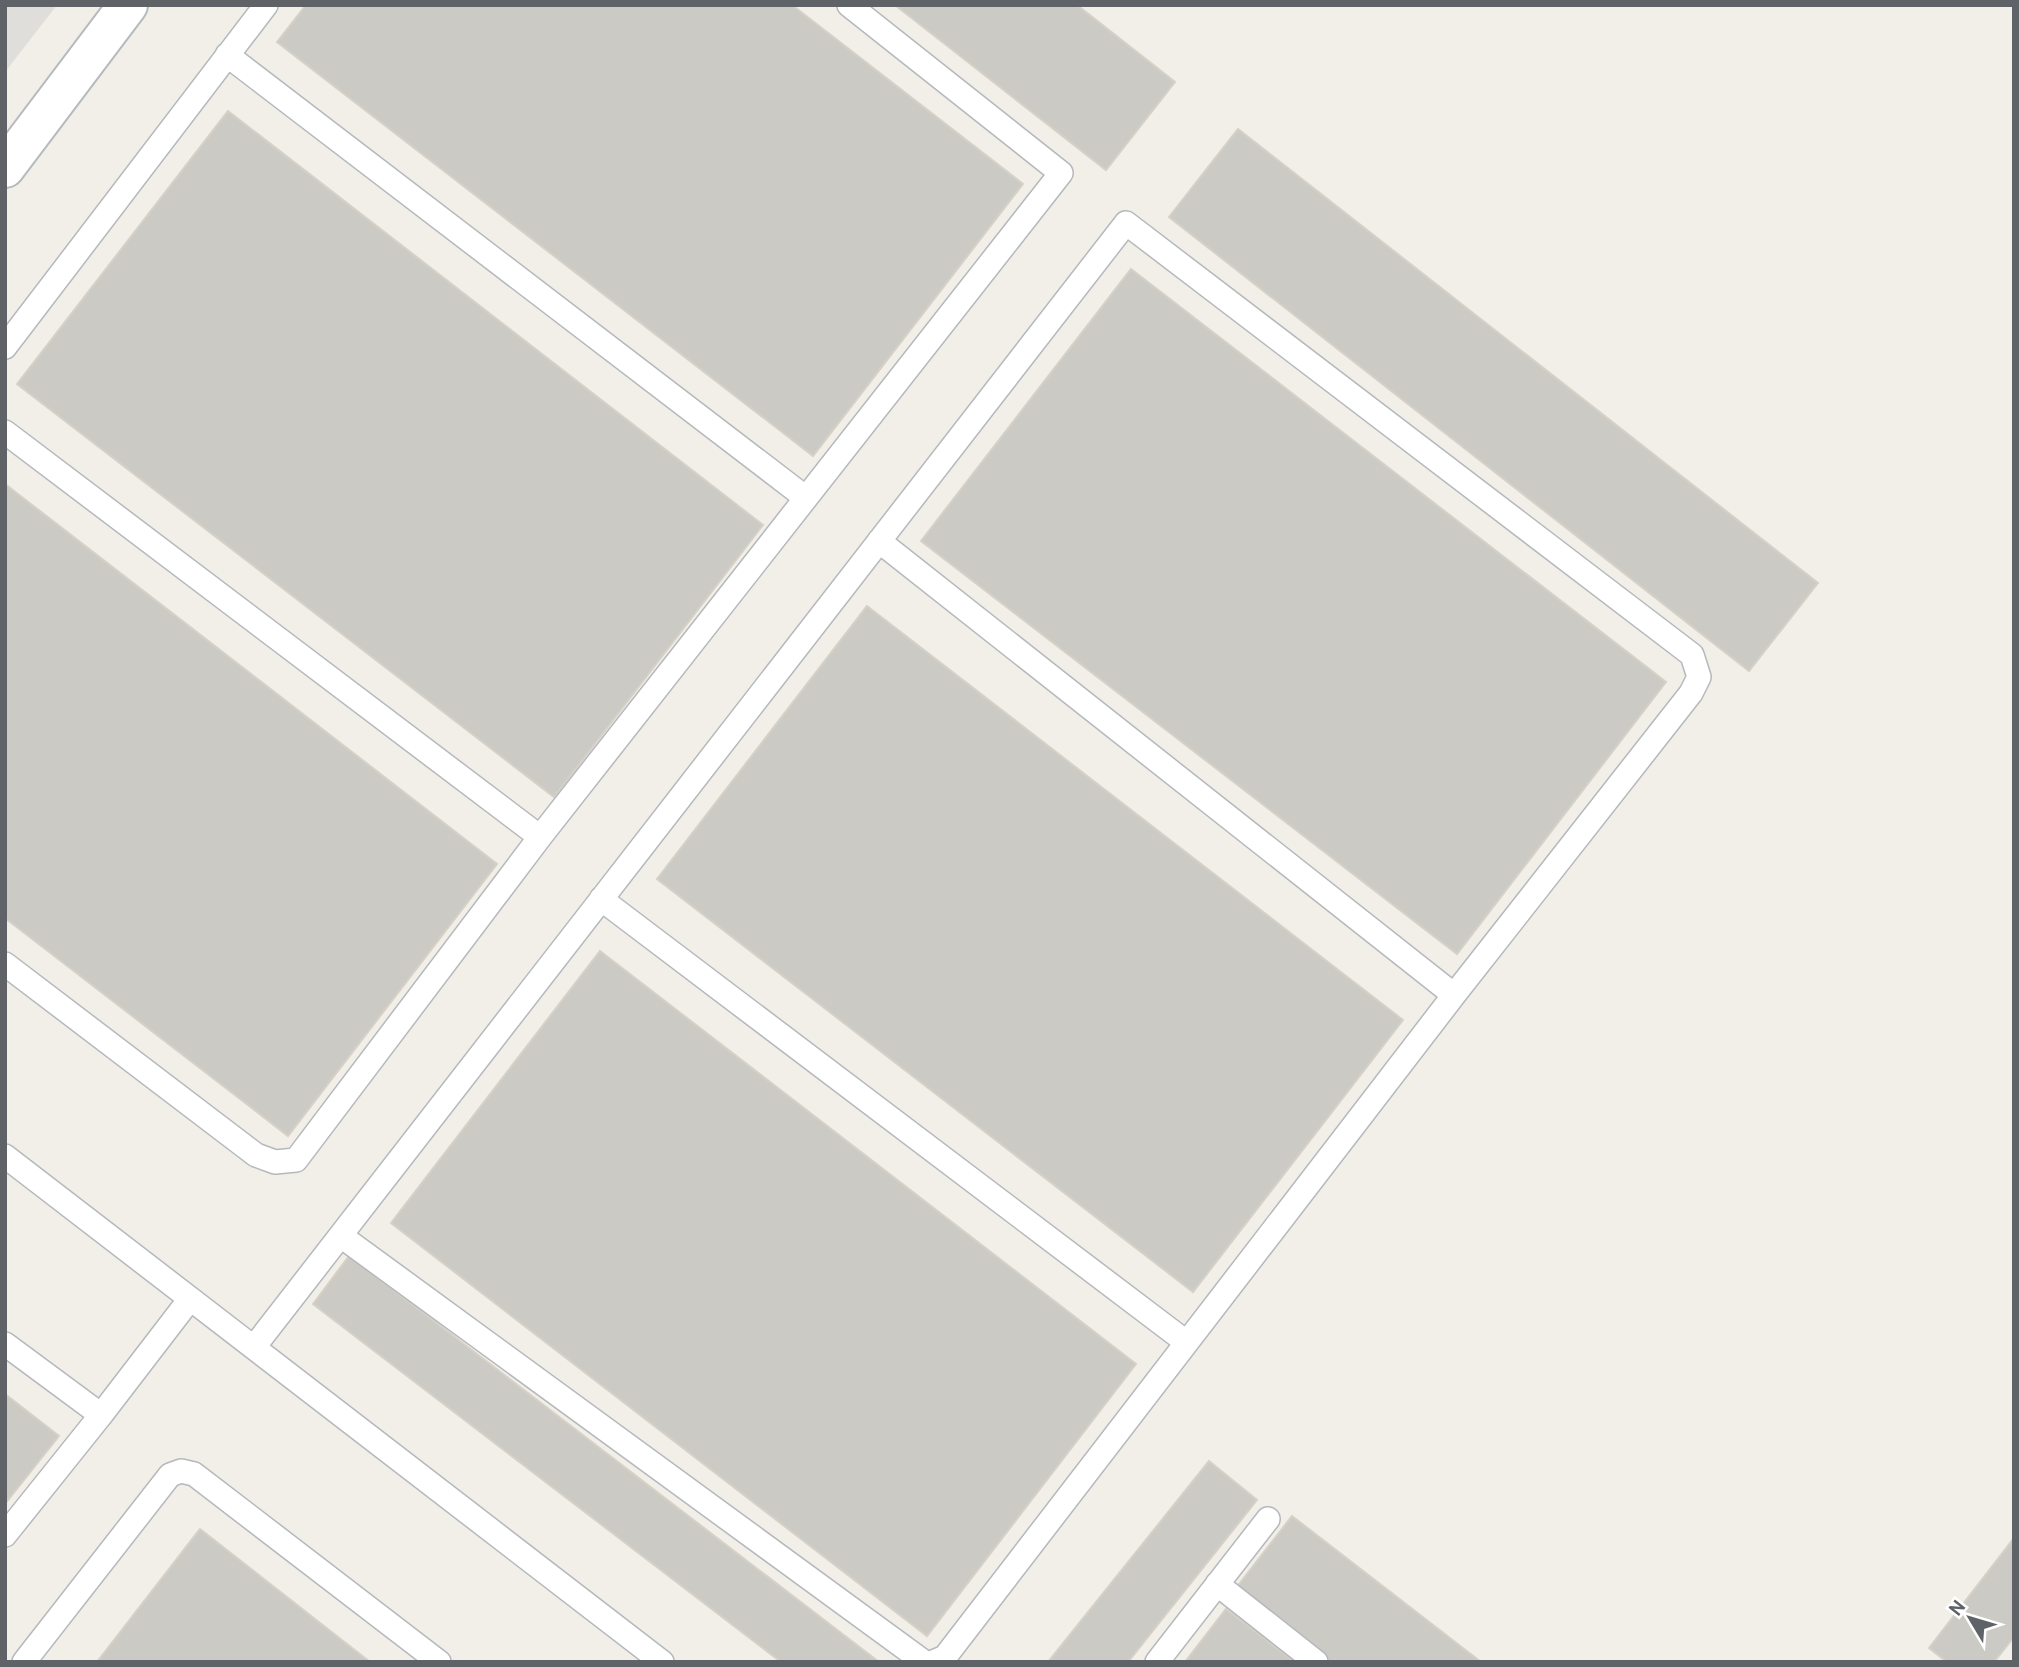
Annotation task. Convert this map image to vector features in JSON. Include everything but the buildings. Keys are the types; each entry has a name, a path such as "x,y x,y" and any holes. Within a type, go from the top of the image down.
{"street":[{"path":"5,168 128,5"}],"lane":[{"path":"5,347 266,5"},
{"path":"5,964 256,1155 275,1161 296,1160 540,837 1061,173 849,5"},
{"path":"228,55 806,498"},
{"path":"254,1347 1126,223 1692,654 1699,677 1692,693 1454,995 945,1657 933,1662"},
{"path":"5,432 540,837"},
{"path":"879,541 1454,995"},
{"path":"601,899 1186,1342"},
{"path":"5,1156 662,1662"},
{"path":"341,1236 924,1662"},
{"path":"5,1535 190,1299"},
{"path":"5,1344 101,1415"},
{"path":"24,1662 170,1475 181,1471 194,1474 439,1662"},
{"path":"1157,1662 1268,1519"},
{"path":"1217,1584 1316,1662"}],"shaded area":[{"path":"5,5 57,5 5,72"}]}
